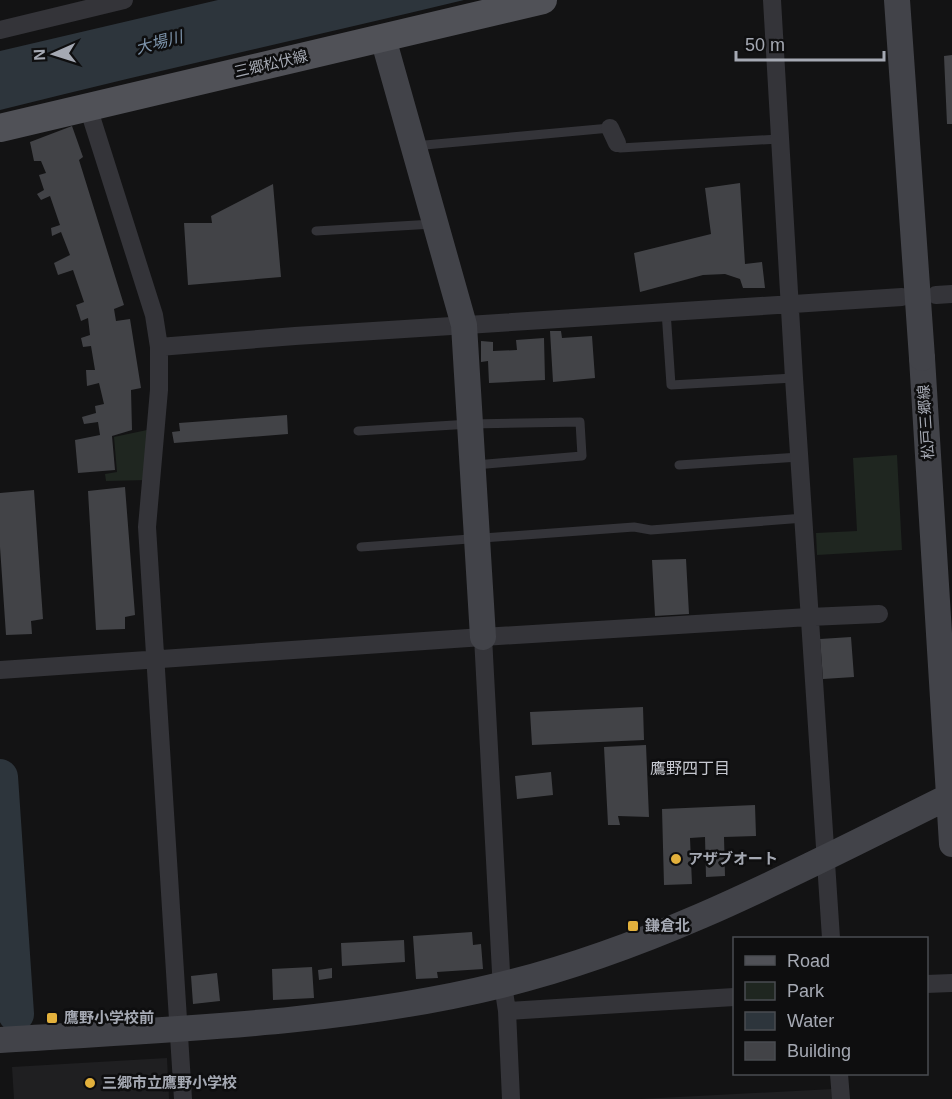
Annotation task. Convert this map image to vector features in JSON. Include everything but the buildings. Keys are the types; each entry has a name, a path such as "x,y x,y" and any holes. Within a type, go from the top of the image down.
{"main road":[{"name":"三郷松伏線","path":"0,128 383,38 506,4 543,0"}],"street":[{"path":"0,30 75,6 124,0"},
{"path":"772,0 789,304 831,937"},
{"name":"松戸三郷線","path":"897,0 952,844"},
{"path":"383,38 464,325 502,985 507,1011 511,1099"},
{"path":"88,107 154,315 159,347 159,390 147,527 183,1099"},
{"path":"159,347 666,311 902,297"},
{"path":"0,670 483,637 879,614"},
{"path":"0,1040 349,1013 414,1003 502,985 593,959 672,929 826,858 950,796"},
{"path":"928,984 952,982"},
{"path":"507,1011 733,997"},
{"path":"839,1075 841,1099"}],"lane":[{"path":"412,146 613,135 620,148 779,139"},
{"path":"316,231 434,224"},
{"path":"666,311 671,385 794,378"},
{"path":"357,431 470,424 580,422 582,456 473,465"},
{"path":"679,465 800,458"},
{"path":"361,547 634,527 651,530 804,518"}],"shaded area":[{"name":"三郷市立鷹野小学校","path":"167,1058 169,1099 14,1099 12,1067"},
{"path":"833,1089 834,1099 641,1099"}],"green space":[{"path":"152,429 148,480 106,481 105,474 117,472 114,437"},
{"path":"897,455 902,550 817,555 816,533 857,531 853,458"}],"water":[{"name":"大場川","path":"218,0 464,0 0,110 0,51"}],"waterway":[{"path":"0,777 16,1014"}],"place":[{"name":"アザブオート","path":"676,859"},
{"name":"鎌倉北","path":"633,926"},
{"name":"鷹野小学校前","path":"52,1018"},
{"name":"三郷市立鷹野小学校","path":"90,1083"}],"district":[{"name":"鷹野四丁目","path":"690,768"}]}
